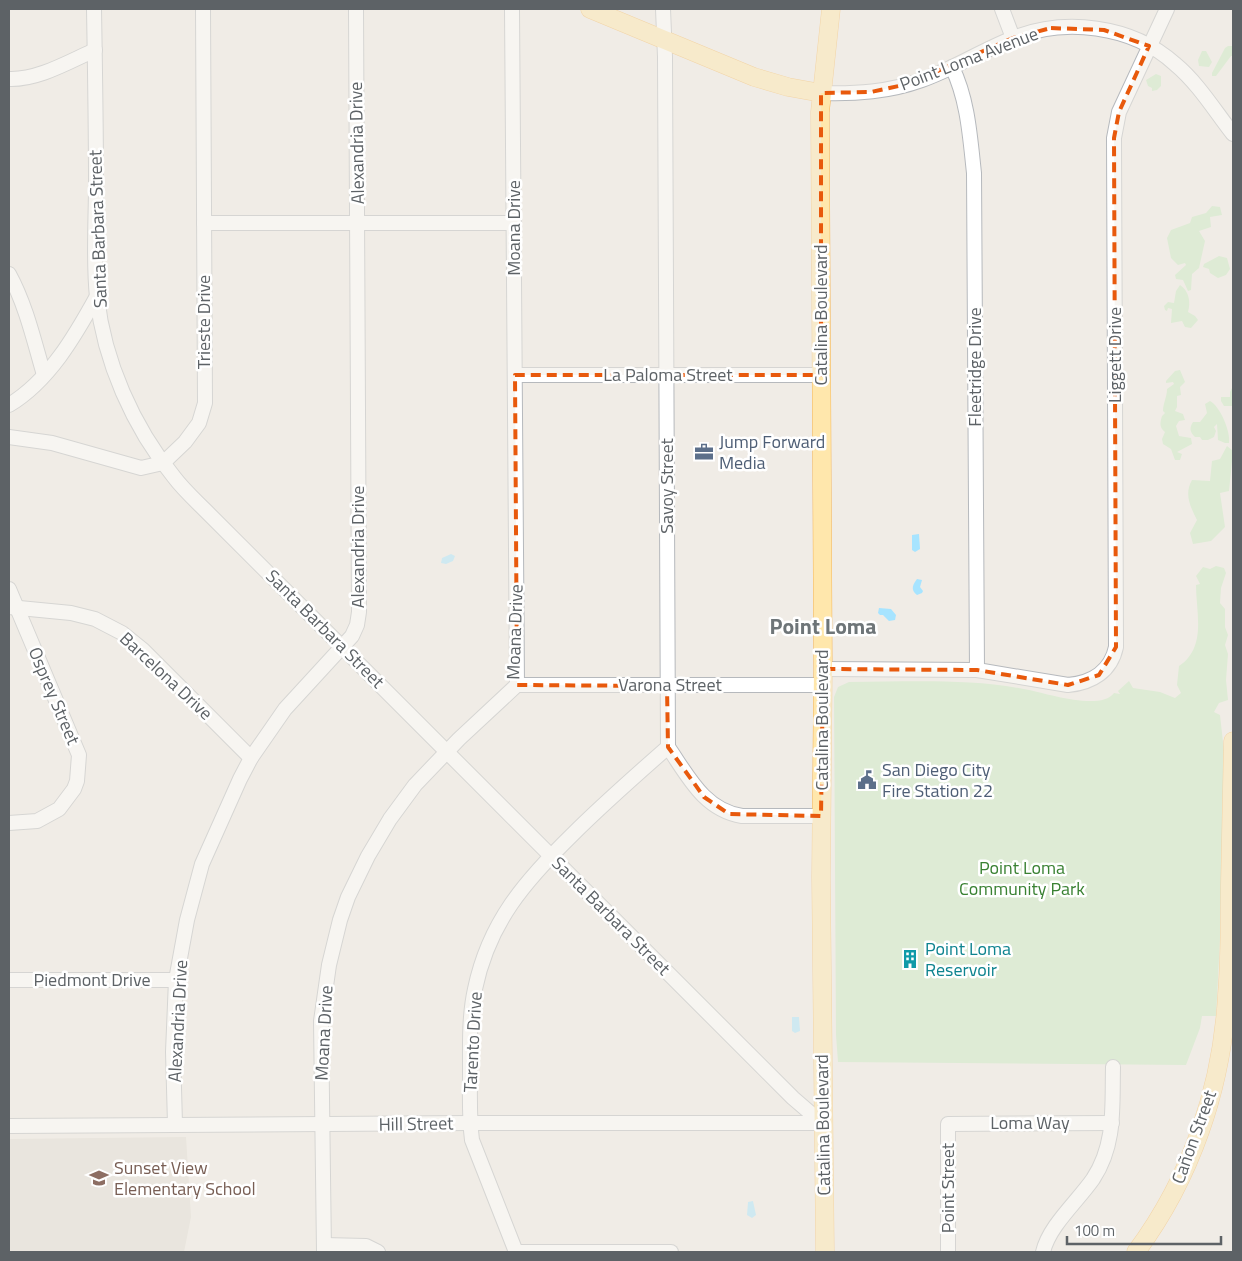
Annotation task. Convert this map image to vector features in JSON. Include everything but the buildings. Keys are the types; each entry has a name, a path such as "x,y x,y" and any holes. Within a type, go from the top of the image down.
{"main road":[{"name":"Point Loma Avenue","path":"590,9 754,77 788,87 821,93"},
{"name":"Catalina Boulevard","path":"825,1252 822,1123 821,93 831,9"},
{"name":"Cañon Street","path":"1136,1252 1166,1207 1192,1155 1203,1124 1216,1073 1227,996 1233,741"}],"street":[{"name":"Santa Barbara Street","path":"94,9 97,296 105,339 119,382 138,423 163,463 199,505 793,1098 822,1123"},
{"name":"Trieste Drive","path":"163,463 185,442 199,423 204,403 203,9"},
{"name":"Alexandria Drive","path":"175,1124 173,1052 176,980 187,920 202,864 251,758 285,709 352,636 357,625 359,612 356,9"},
{"name":"Moana Drive","path":"324,1248 321,1021 329,965 340,920 348,897 368,856 390,819 415,785 517,685 512,9"},
{"name":"Savoy Street","path":"663,9 667,375 668,747"},
{"path":"1002,9 1013,38"},
{"name":"Liggett Drive","path":"1068,685 1089,681 1099,676 1111,662 1116,647 1114,138 1119,112 1167,9"},
{"name":"Point Loma Avenue","path":"821,93 856,94 881,91 923,80 1013,38 1052,28 1086,28 1120,34 1149,46 1171,60 1181,69 1233,134"},
{"path":"9,79 19,80 37,75 95,50"},
{"name":"Fleetridge Drive","path":"952,67 958,79 969,122 974,173 977,670"},
{"path":"204,223 514,222"},
{"path":"9,274 26,313 44,375"},
{"path":"9,405 44,375 73,338 97,296"},
{"name":"La Paloma Street","path":"515,375 821,375"},
{"path":"9,437 52,444 141,468 163,463"},
{"name":"Osprey Street","path":"9,589 13,607 79,755 77,781 73,792 59,809 37,821 9,823"},
{"name":"Barcelona Drive","path":"13,607 79,615 95,619 122,632 144,650 251,758"},
{"name":"Varona Street","path":"517,685 667,686 977,670 1068,685"},
{"path":"668,747 704,797 716,808 729,814 742,816 821,816"},
{"name":"Tarento Drive","path":"516,1252 472,1140 470,1123 470,1036 472,1005 479,973 492,938 511,903 527,881 604,804 668,747"},
{"name":"Piedmont Drive","path":"9,980 176,980"},
{"path":"1043,1252 1049,1236 1086,1189 1098,1170 1108,1148 1112,1123 1113,1067"},
{"name":"Hill Street","path":"9,1126 822,1123"},
{"name":"Loma Way","path":"948,1124 1112,1123"},
{"name":"Point Street","path":"948,1124 948,1252"},
{"path":"324,1248 366,1246 378,1252"},
{"path":"516,1252 671,1252"}],"highlighted area":[{"path":"1051,28 1104,30 1149,46 1119,112 1114,138 1116,647 1099,675 1068,685 977,670 823,669 821,816 729,814 704,797 668,747 667,686 517,685 515,375 821,375 821,93 871,92 908,84 1013,38"}],"shaded area":[{"name":"Sunset View Elementary School","path":"186,1137 191,1217 184,1252 9,1252 9,1139"}],"green space":[{"path":"1233,46 1233,56 1231,56 1216,76 1212,76 1225,48"},
{"path":"1202,51 1206,51 1212,62 1209,67 1199,66 1198,60"},
{"path":"1156,74 1161,76 1161,86 1157,90 1152,91 1146,80"},
{"path":"1212,206 1220,207 1222,215 1210,217 1211,227 1199,231 1205,241 1199,268 1192,274 1191,290 1188,291 1183,280 1176,279 1175,275 1186,265 1185,263 1178,265 1171,258 1167,238 1171,230 1190,223 1192,217 1206,213"},
{"path":"1219,256 1227,258 1230,269 1226,275 1218,278 1210,273 1209,269 1203,267 1204,264"},
{"path":"1180,285 1188,297 1188,312 1198,320 1191,328 1185,327 1182,321 1171,323 1172,309 1168,308 1167,311 1165,310 1164,306 1168,302 1174,303 1176,291"},
{"path":"1180,370 1185,382 1180,387 1181,395 1177,396 1175,411 1183,414 1185,420 1179,421 1176,426 1179,436 1191,438 1192,444 1177,452 1182,454 1180,460 1175,460 1171,449 1163,444 1162,439 1165,432 1160,423 1165,413 1163,408 1167,389 1174,384 1173,382 1166,383 1166,381 1175,371"},
{"path":"1233,386 1233,406 1224,406 1221,397 1230,397"},
{"path":"1210,401 1224,420 1229,443 1218,440 1217,424 1214,427 1216,431 1214,437 1208,440 1195,437 1191,432 1193,422 1200,422 1207,413 1205,404"},
{"path":"1227,446 1233,451 1229,491 1220,493 1225,527 1211,541 1193,544 1190,533 1197,520 1189,500 1188,490 1192,480 1210,481 1212,461 1220,459"},
{"name":"Point Loma Community Park","path":"1216,566 1224,568 1226,573 1221,588 1220,603 1225,609 1225,627 1228,635 1225,645 1228,654 1226,680 1228,700 1219,703 1214,712 1220,715 1224,751 1220,939 1216,1016 1202,1016 1200,1028 1186,1065 838,1062 836,1035 834,697 838,687 849,682 962,682 1007,686 1074,700 1098,701 1114,693 1120,694 1118,691 1129,681 1133,688 1160,692 1175,698 1181,693 1177,685 1179,666 1188,658 1197,639 1196,585 1200,584 1196,576 1203,567 1210,569"}],"water":[{"path":"919,534 920,549 915,552 912,550 912,535"},
{"path":"451,554 455,556 453,561 446,564 441,563 442,558"},
{"path":"917,579 922,580 920,587 923,591 917,595 913,585"},
{"path":"879,608 891,609 896,615 895,620 889,621 883,615 880,615 878,613"},
{"path":"792,1017 799,1017 800,1031 795,1033 792,1031"},
{"path":"753,1201 756,1215 752,1218 747,1215 748,1202"}],"place":[{"name":"Jump Forward Media","path":"704,452"},
{"name":"San Diego City Fire Station 22","path":"867,780"},
{"name":"Point Loma Reservoir","path":"910,959"},
{"name":"Sunset View Elementary School","path":"99,1178"}],"district":[{"name":"Point Loma","path":"823,626"}]}
